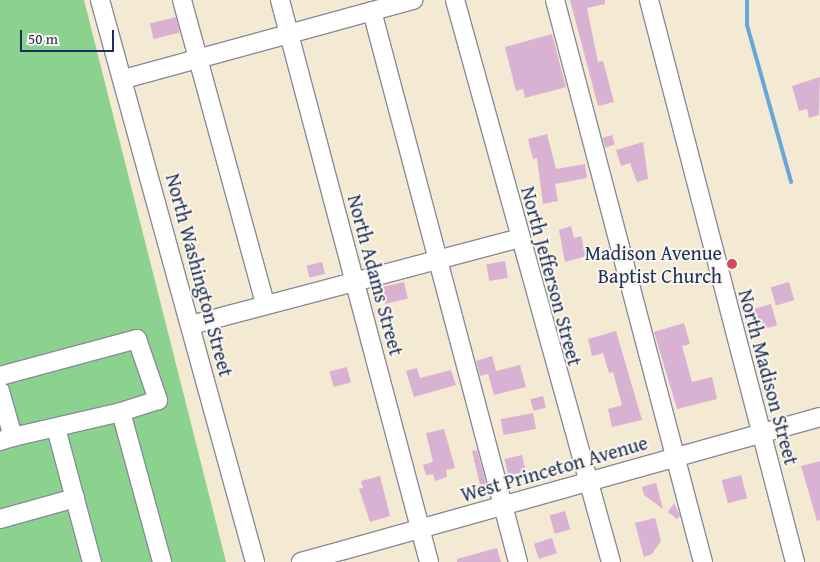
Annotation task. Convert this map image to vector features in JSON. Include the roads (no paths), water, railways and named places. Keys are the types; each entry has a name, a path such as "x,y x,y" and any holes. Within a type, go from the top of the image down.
{"street":[{"name":"North Washington Street","path":"100,0 124,79 255,562"},
{"path":"182,0 200,58 265,304"},
{"name":"North Adams Street","path":"280,0 356,279 429,562"},
{"path":"124,79 290,34 369,8 413,0"},
{"name":"North Jefferson Street","path":"455,0 586,483 611,562"},
{"path":"555,0 704,562"},
{"name":"North Madison Street","path":"649,0 796,562"},
{"path":"369,8 438,258 518,562"},
{"path":"191,324 356,279 520,238"},
{"path":"0,376 136,340 158,400 121,412 6,439 0,391"},
{"path":"121,412 162,562"},
{"name":"West Princeton Avenue","path":"301,562 820,417"},
{"path":"56,428 92,562"},
{"path":"0,519 75,498"}],"waterway":[{"path":"747,0 747,25 791,182"}],"place":[{"name":"Madison Avenue Baptist Church","path":"732,264"}]}
